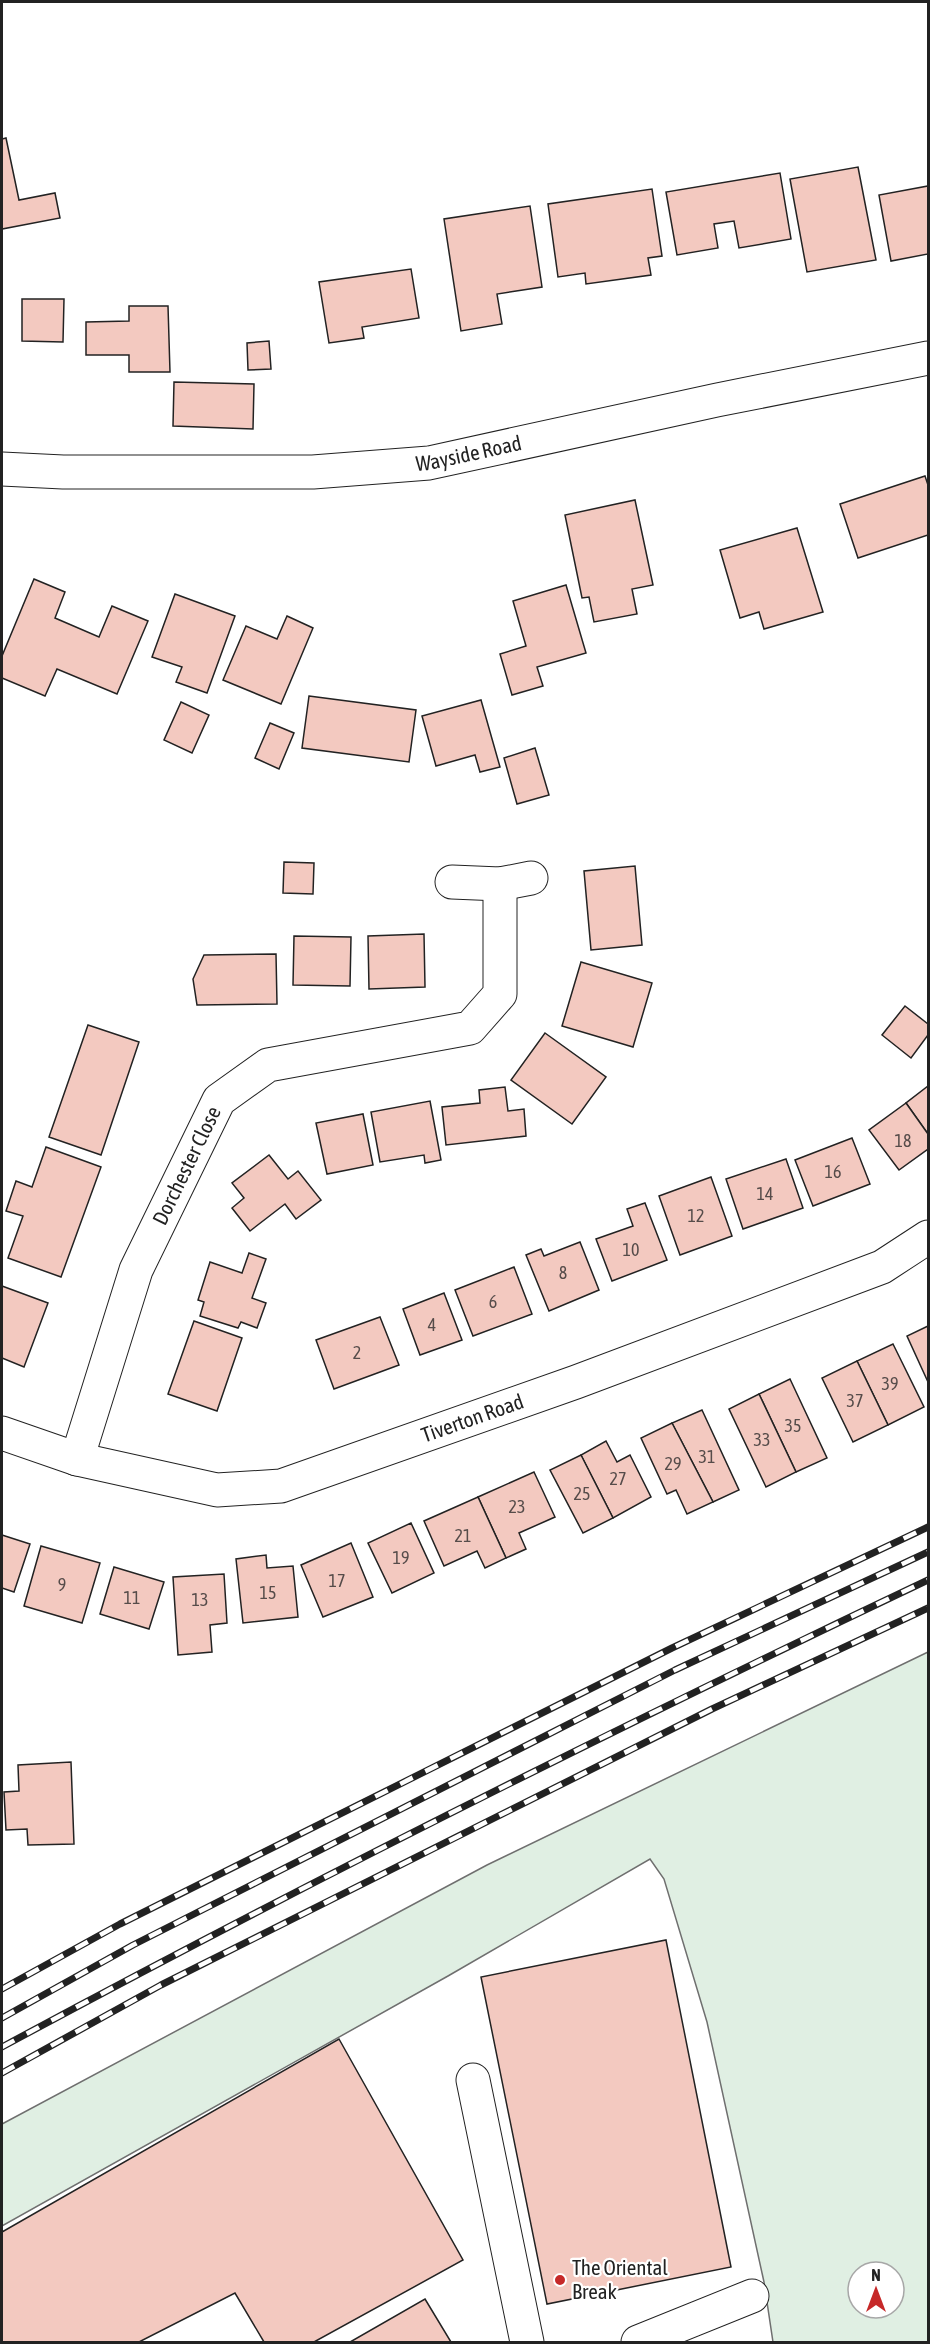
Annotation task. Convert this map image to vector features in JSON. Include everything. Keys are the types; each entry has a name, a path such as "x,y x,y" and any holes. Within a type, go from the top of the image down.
{"street":[{"name":"Wayside Road","path":"2,469 63,472 313,472 429,463 717,400 928,358"},
{"name":"Dorchester Close","path":"77,1459 136,1270 219,1100 268,1065 470,1028 500,994 515,881 452,882"},
{"name":"Tiverton Road","path":"2,1432 77,1459 217,1490 281,1486 576,1382 882,1268 928,1237"},
{"path":"473,2080 527,2343"},
{"path":"638,2343 752,2296"}],"green space":[{"path":"928,1652 928,2342 773,2342 764,2282 707,2022 664,1879 650,1859 448,1976 2,2226 2,2124 487,1865"}],"building":[{"path":"6,138 19,200 55,193 60,218 2,229 2,139"},
{"path":"858,167 876,260 807,272 790,179"},
{"path":"780,173 791,239 739,248 734,221 714,224 718,248 677,255 666,192"},
{"path":"928,186 928,254 891,261 879,195"},
{"path":"652,189 662,256 648,258 651,275 586,284 585,273 558,277 548,204"},
{"path":"530,206 542,287 497,294 502,324 461,331 444,219"},
{"path":"411,269 419,318 362,327 364,338 329,343 319,282"},
{"path":"22,299 64,299 63,342 22,341"},
{"path":"129,306 168,306 170,372 129,372 129,355 86,355 86,322 129,321"},
{"path":"269,341 271,369 248,370 247,343"},
{"path":"174,382 254,384 253,429 173,426"},
{"path":"925,476 928,485 928,535 858,558 840,504"},
{"path":"635,500 653,585 632,589 637,614 594,622 589,597 582,598 565,515"},
{"path":"797,528 823,612 764,629 759,612 740,618 720,550"},
{"path":"34,579 65,592 55,618 99,637 112,606 148,621 117,694 57,669 45,696 2,678 2,656"},
{"path":"566,585 586,653 537,667 543,686 512,695 500,654 526,646 513,601"},
{"path":"175,594 235,616 207,693 176,682 182,667 152,657"},
{"path":"287,616 313,628 281,704 223,680 246,626 277,639"},
{"path":"309,696 416,710 409,762 302,748"},
{"path":"481,700 500,767 480,772 475,755 436,766 422,716"},
{"path":"181,702 209,715 192,753 164,740"},
{"path":"270,723 294,733 279,769 255,758"},
{"path":"535,748 549,795 517,804 504,758"},
{"path":"284,862 314,863 313,894 283,893"},
{"path":"635,866 642,945 591,950 584,871"},
{"path":"424,934 425,987 369,989 368,936"},
{"path":"294,936 351,937 350,986 293,985"},
{"path":"276,954 277,1004 197,1005 193,979 204,955"},
{"path":"581,962 652,983 633,1047 562,1026"},
{"path":"905,1006 928,1024 928,1035 911,1058 882,1035"},
{"path":"88,1025 139,1042 101,1155 49,1137"},
{"path":"545,1033 606,1077 572,1124 511,1080"},
{"path":"928,1086 928,1134 906,1103"},
{"path":"505,1087 508,1111 524,1109 526,1136 446,1145 442,1107 480,1103 479,1090"},
{"path":"430,1101 441,1160 425,1163 424,1155 380,1162 371,1112"},
{"path":"906,1103 928,1134 928,1149 899,1170 869,1130"},
{"path":"363,1114 373,1165 327,1174 316,1123"},
{"path":"852,1138 870,1184 813,1206 795,1160"},
{"path":"46,1147 101,1167 61,1277 8,1258 23,1216 6,1211 16,1181 32,1187"},
{"path":"269,1155 288,1179 298,1171 321,1200 296,1219 285,1204 250,1231 232,1208 244,1198 232,1183"},
{"path":"786,1159 803,1208 743,1229 726,1179"},
{"path":"711,1177 732,1236 680,1255 659,1196"},
{"path":"645,1203 667,1260 612,1281 596,1239 633,1226 627,1209"},
{"path":"580,1242 599,1290 549,1311 526,1255 541,1249 544,1256"},
{"path":"249,1253 266,1259 252,1298 266,1303 257,1328 241,1322 238,1328 200,1316 204,1302 198,1300 210,1262 242,1273"},
{"path":"514,1267 532,1314 473,1336 455,1290"},
{"path":"2,1286 48,1303 24,1367 2,1358"},
{"path":"444,1293 462,1340 420,1355 403,1309"},
{"path":"380,1317 399,1365 334,1389 316,1340"},
{"path":"194,1321 242,1338 217,1411 168,1394"},
{"path":"928,1326 928,1382 907,1336"},
{"path":"893,1344 924,1407 888,1425 857,1361"},
{"path":"857,1361 888,1425 853,1442 822,1378"},
{"path":"790,1379 827,1458 796,1472 759,1394"},
{"path":"759,1394 796,1472 766,1487 729,1409"},
{"path":"702,1410 739,1490 713,1502 672,1423"},
{"path":"672,1423 713,1502 687,1514 676,1490 667,1494 641,1438"},
{"path":"606,1441 617,1462 630,1455 651,1497 613,1518 581,1455"},
{"path":"581,1455 613,1518 583,1533 550,1470"},
{"path":"534,1472 555,1517 519,1533 526,1549 506,1558 478,1497"},
{"path":"478,1497 506,1558 485,1568 477,1551 444,1566 424,1521"},
{"path":"411,1523 434,1573 392,1593 368,1543"},
{"path":"2,1535 30,1544 14,1592 2,1588"},
{"path":"351,1543 373,1597 323,1617 301,1565"},
{"path":"41,1546 100,1563 82,1623 24,1606"},
{"path":"266,1555 267,1568 293,1566 298,1617 243,1623 236,1559"},
{"path":"114,1567 164,1582 149,1629 100,1614"},
{"path":"224,1574 227,1623 210,1625 212,1652 178,1655 173,1577"},
{"path":"71,1762 74,1844 28,1845 27,1829 6,1830 4,1792 19,1791 18,1765"},
{"path":"666,1940 731,2267 547,2304 481,1977"},
{"path":"339,2039 463,2260 314,2342 264,2342 235,2293 139,2342 2,2342 2,2232"},
{"path":"425,2299 451,2342 350,2342"}],"railway":[{"path":"2,1989 120,1924 672,1648 928,1527"},
{"path":"2,2018 133,1945 675,1670 928,1552"},
{"path":"2,2047 462,1808 694,1692 928,1580"},
{"path":"2,2073 161,1985 712,1709 928,1608"}],"place":[{"name":"The Oriental Break","path":"560,2280"}]}
